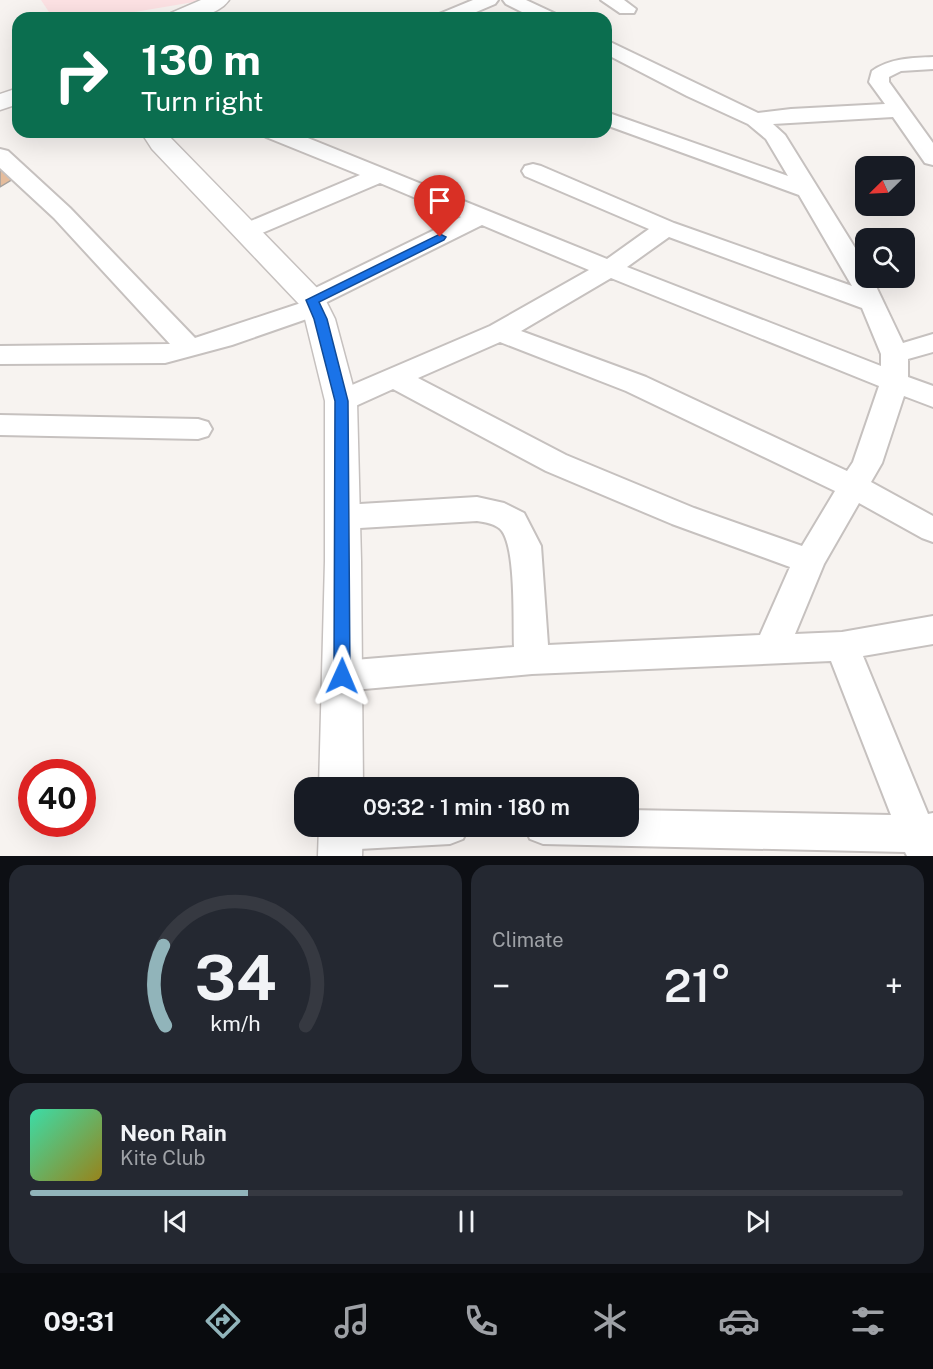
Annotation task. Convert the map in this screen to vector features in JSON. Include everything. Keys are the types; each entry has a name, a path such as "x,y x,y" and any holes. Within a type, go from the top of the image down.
{"street":[{"path":"460,12 489,0"},
{"path":"512,0 537,12"},
{"path":"610,0 627,9"},
{"path":"192,12 215,1"},
{"path":"612,49 694,92 755,120 774,135 845,251 873,303 894,354 895,381 867,463 809,561 771,650"},
{"path":"933,63 897,66 879,75 879,82 933,158"},
{"path":"755,120 783,116 899,110"},
{"path":"612,120 806,190"},
{"path":"157,138 314,304 321,319 341,401 343,518 341,777"},
{"path":"289,138 609,269 933,397"},
{"path":"0,156 62,213 190,349"},
{"path":"532,171 666,228 873,303"},
{"path":"247,231 380,175"},
{"path":"0,355 137,355 165,354 190,349 314,304 482,216"},
{"path":"341,401 499,333 609,269 666,228"},
{"path":"499,333 636,384 852,486 933,530"},
{"path":"894,354 933,343"},
{"path":"395,378 556,463 683,516 809,561"},
{"path":"0,425 198,429"},
{"path":"343,518 477,509 493,511 513,521 525,546 532,660"},
{"path":"342,676 532,660 842,646 933,630"},
{"path":"639,830 926,840 842,646"}],"shaded area":[{"path":"41,0 200,0 135,12 49,12"}],"building":[{"path":"0,167 20,175 0,187"}],"route":[{"path":"342,676 341,401 321,319 312,300 440,237"}]}
